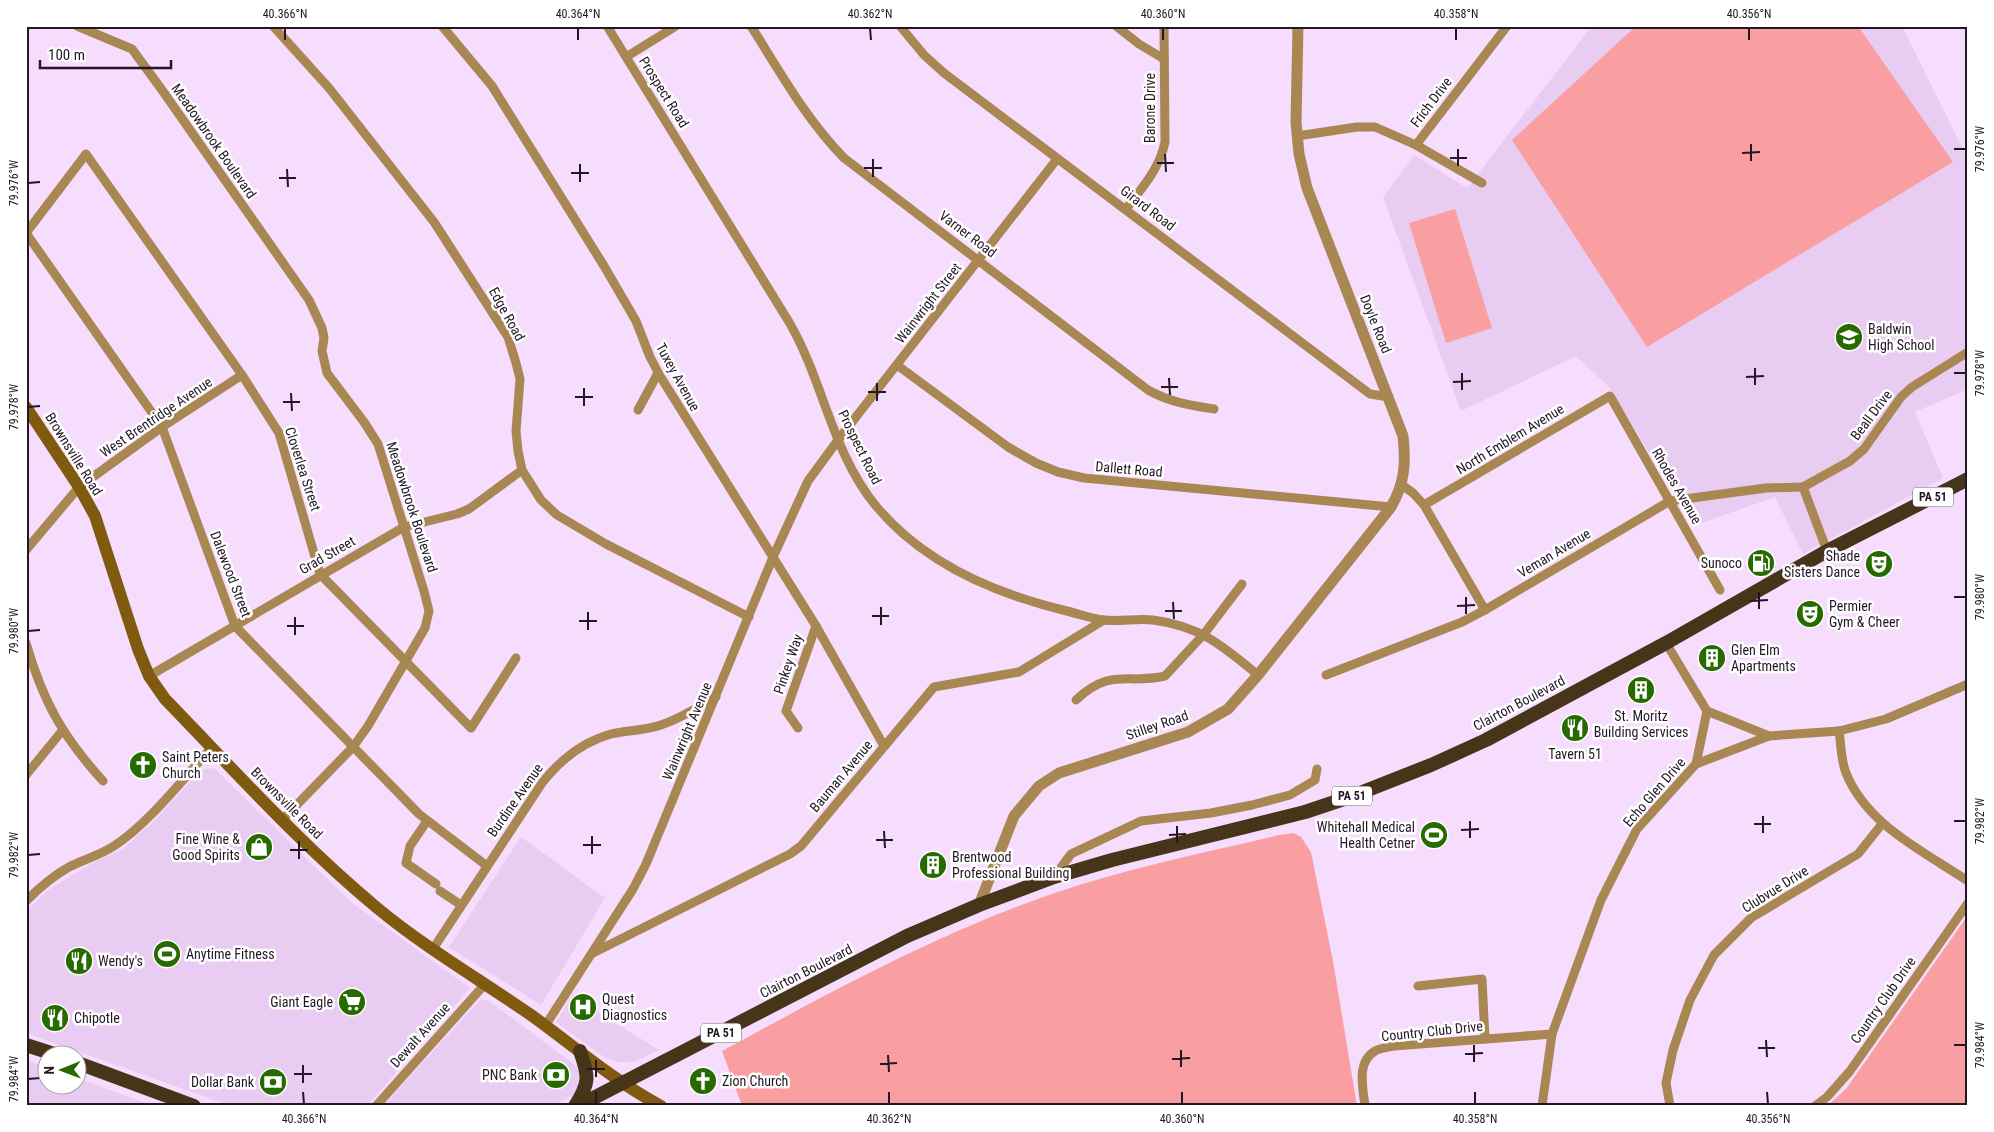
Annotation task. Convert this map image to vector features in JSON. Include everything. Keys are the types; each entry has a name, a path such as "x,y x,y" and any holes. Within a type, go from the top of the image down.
{"highway":[{"name":"Clairton Boulevard","path":"577,1106 907,936 979,905 1054,877 1112,860 1305,812 1386,783 1486,740 1666,643 1827,551 1968,479"},
{"path":"26,1045 38,1049"},
{"path":"577,1106 585,1091 588,1079 580,1051"},
{"path":"88,1067 194,1106"}],"main road":[{"name":"Brownsville Road","path":"26,407 79,487 95,516 128,622 149,676 165,700 282,820 330,867 376,907 546,1026 623,1083 661,1106"}],"street":[{"name":"Meadowbrook Boulevard","path":"77,26 132,49 317,315 324,338 322,351 327,373 378,444 429,611 426,628 368,726 353,747 282,820"},
{"name":"Edge Road","path":"273,26 329,88 434,222 508,337 520,379 516,431 522,470 541,500 557,515 606,544 749,617"},
{"name":"Tuxey Avenue","path":"442,26 492,86 599,257 636,321 658,374 816,626 884,746"},
{"name":"Prospect Road","path":"607,26 799,339 838,440 859,483 876,506 897,528 926,552 957,572 1018,598 1104,620 1153,620 1181,626 1204,634 1220,644 1258,675"},
{"path":"626,58 676,26"},
{"name":"Varner Road","path":"751,26 810,119 826,140 844,158 1148,390 1180,404 1214,409"},
{"name":"Girard Road","path":"900,26 924,54 944,73 1057,159 1370,394 1389,397"},
{"path":"1116,26 1164,59"},
{"name":"Barone Drive","path":"1126,209 1156,169 1165,142 1164,26"},
{"name":"Doyle Road","path":"1298,26 1297,136 1299,154 1310,196 1403,436 1405,471 1402,485"},
{"name":"Frich Drive","path":"1297,136 1357,127 1375,127 1416,145 1507,26"},
{"path":"1416,145 1482,183"},
{"name":"Cloverlea Street","path":"26,233 86,154 242,375 279,433 320,574 471,728 516,658"},
{"name":"Wainwright Street","path":"838,440 1057,159"},
{"name":"Dalewood Street","path":"26,233 162,427 235,626 427,821 487,866"},
{"name":"Beall Drive","path":"1802,487 1850,461 1864,449 1901,397 1968,352"},
{"name":"Dallett Road","path":"897,365 1008,448 1058,472 1084,478 1391,506"},
{"path":"638,410 658,374"},
{"name":"West Brentridge Avenue","path":"26,550 79,487 162,427 242,375"},
{"name":"Rhodes Avenue","path":"1610,396 1720,590"},
{"name":"North Emblem Avenue","path":"1424,506 1610,396"},
{"name":"Wainwright Avenue","path":"546,1026 633,889 646,864 773,557 808,481 838,440"},
{"name":"Grad Street","path":"149,676 404,526 458,514 469,509 522,470"},
{"path":"1402,485 1413,493 1424,506 1485,610"},
{"name":"Stilley Road","path":"979,905 1014,816 1038,786 1059,773 1188,732 1228,709 1258,675 1391,506 1402,485"},
{"path":"1802,487 1827,551"},
{"name":"Veman Avenue","path":"1326,675 1462,622 1670,501 1766,488 1802,487"},
{"path":"1076,700 1086,690 1117,678 1165,676 1204,634 1242,584"},
{"name":"Bauman Avenue","path":"592,953 790,854 800,846 934,687 1018,672 1104,620"},
{"name":"Pinkey Way","path":"798,728 786,711 816,626"},
{"path":"26,643 47,703 62,731 102,781"},
{"path":"1666,643 1707,711 1769,736"},
{"name":"Echo Glen Drive","path":"1542,1106 1552,1034 1601,900 1638,829 1696,764 1769,736 1839,731 1886,719 1968,684"},
{"name":"Burdine Avenue","path":"433,948 542,783 554,768 570,754 590,742 611,734 661,725 716,697"},
{"path":"1696,764 1707,711"},
{"path":"26,775 62,731"},
{"path":"1839,731 1846,772 1861,800 1882,824 1968,881"},
{"path":"26,901 39,888 66,868 113,847 128,835 157,807 212,747"},
{"path":"1054,877 1071,854 1141,821 1212,813 1290,795 1315,780 1318,769"},
{"path":"427,821 410,846 406,863 461,905"},
{"name":"Clubvue Drive","path":"1670,1106 1666,1083 1673,1050 1690,1000 1714,955 1751,918 1858,854 1882,824"},
{"name":"Country Club Drive","path":"1815,1106 1827,1097 1850,1071 1968,903"},
{"path":"1418,986 1482,979 1485,1039"},
{"name":"Dewalt Avenue","path":"376,1106 484,984"},
{"name":"Country Club Drive","path":"1366,1106 1362,1078 1364,1062 1375,1051 1394,1046 1552,1034"}],"shaded area":[{"path":"1592,26 1902,26 1968,159 1968,389 1915,412 1943,478 1803,554 1775,497 1693,526 1610,388 1576,356 1461,411 1383,197 1414,155 1467,188"},
{"path":"1636,26 1858,26 1953,162 1647,347 1512,140"},
{"path":"1455,209 1492,328 1446,343 1409,223"},
{"path":"214,768 352,903 470,988 367,1106 231,1106 88,1055 88,1044 57,1044 26,1033 26,912 48,890 96,861 123,849 156,819 201,770"},
{"path":"1294,833 1301,837 1311,852 1333,961 1357,1106 742,1106 722,1051 884,966 967,927 1052,894 1108,876 1165,861"},
{"path":"521,837 605,898 541,1005 449,947"},
{"path":"1968,915 1968,1106 1827,1106 1846,1089"},
{"path":"573,994 602,1015 659,1050 636,1061 618,1062 604,1057 556,1022"},
{"path":"481,999 489,1001 575,1065 580,1073 577,1093 551,1106 383,1106"},
{"path":"26,1060 38,1064 38,1094 88,1094 88,1082 153,1106 26,1106"}],"place":[{"name":"Baldwin High School","path":"1849,337"},
{"name":"Sunoco","path":"1761,563"},
{"name":"Shade Sisters Dance","path":"1879,564"},
{"name":"Permier Gym & Cheer","path":"1810,614"},
{"name":"Glen Elm Apartments","path":"1712,658"},
{"name":"St. Moritz Building Services","path":"1641,690"},
{"name":"Tavern 51","path":"1575,728"},
{"name":"Saint Peters Church","path":"143,765"},
{"name":"Whitehall Medical Health Cetner","path":"1434,835"},
{"name":"Fine Wine & Good Spirits","path":"259,847"},
{"name":"Brentwood Professional Building","path":"933,865"},
{"name":"Anytime Fitness","path":"167,954"},
{"name":"Wendy's","path":"79,961"},
{"name":"Giant Eagle","path":"352,1002"},
{"name":"Quest Diagnostics","path":"583,1007"},
{"name":"Chipotle","path":"55,1018"},
{"name":"PNC Bank","path":"556,1075"},
{"name":"Zion Church","path":"703,1081"},
{"name":"Dollar Bank","path":"273,1082"}]}
